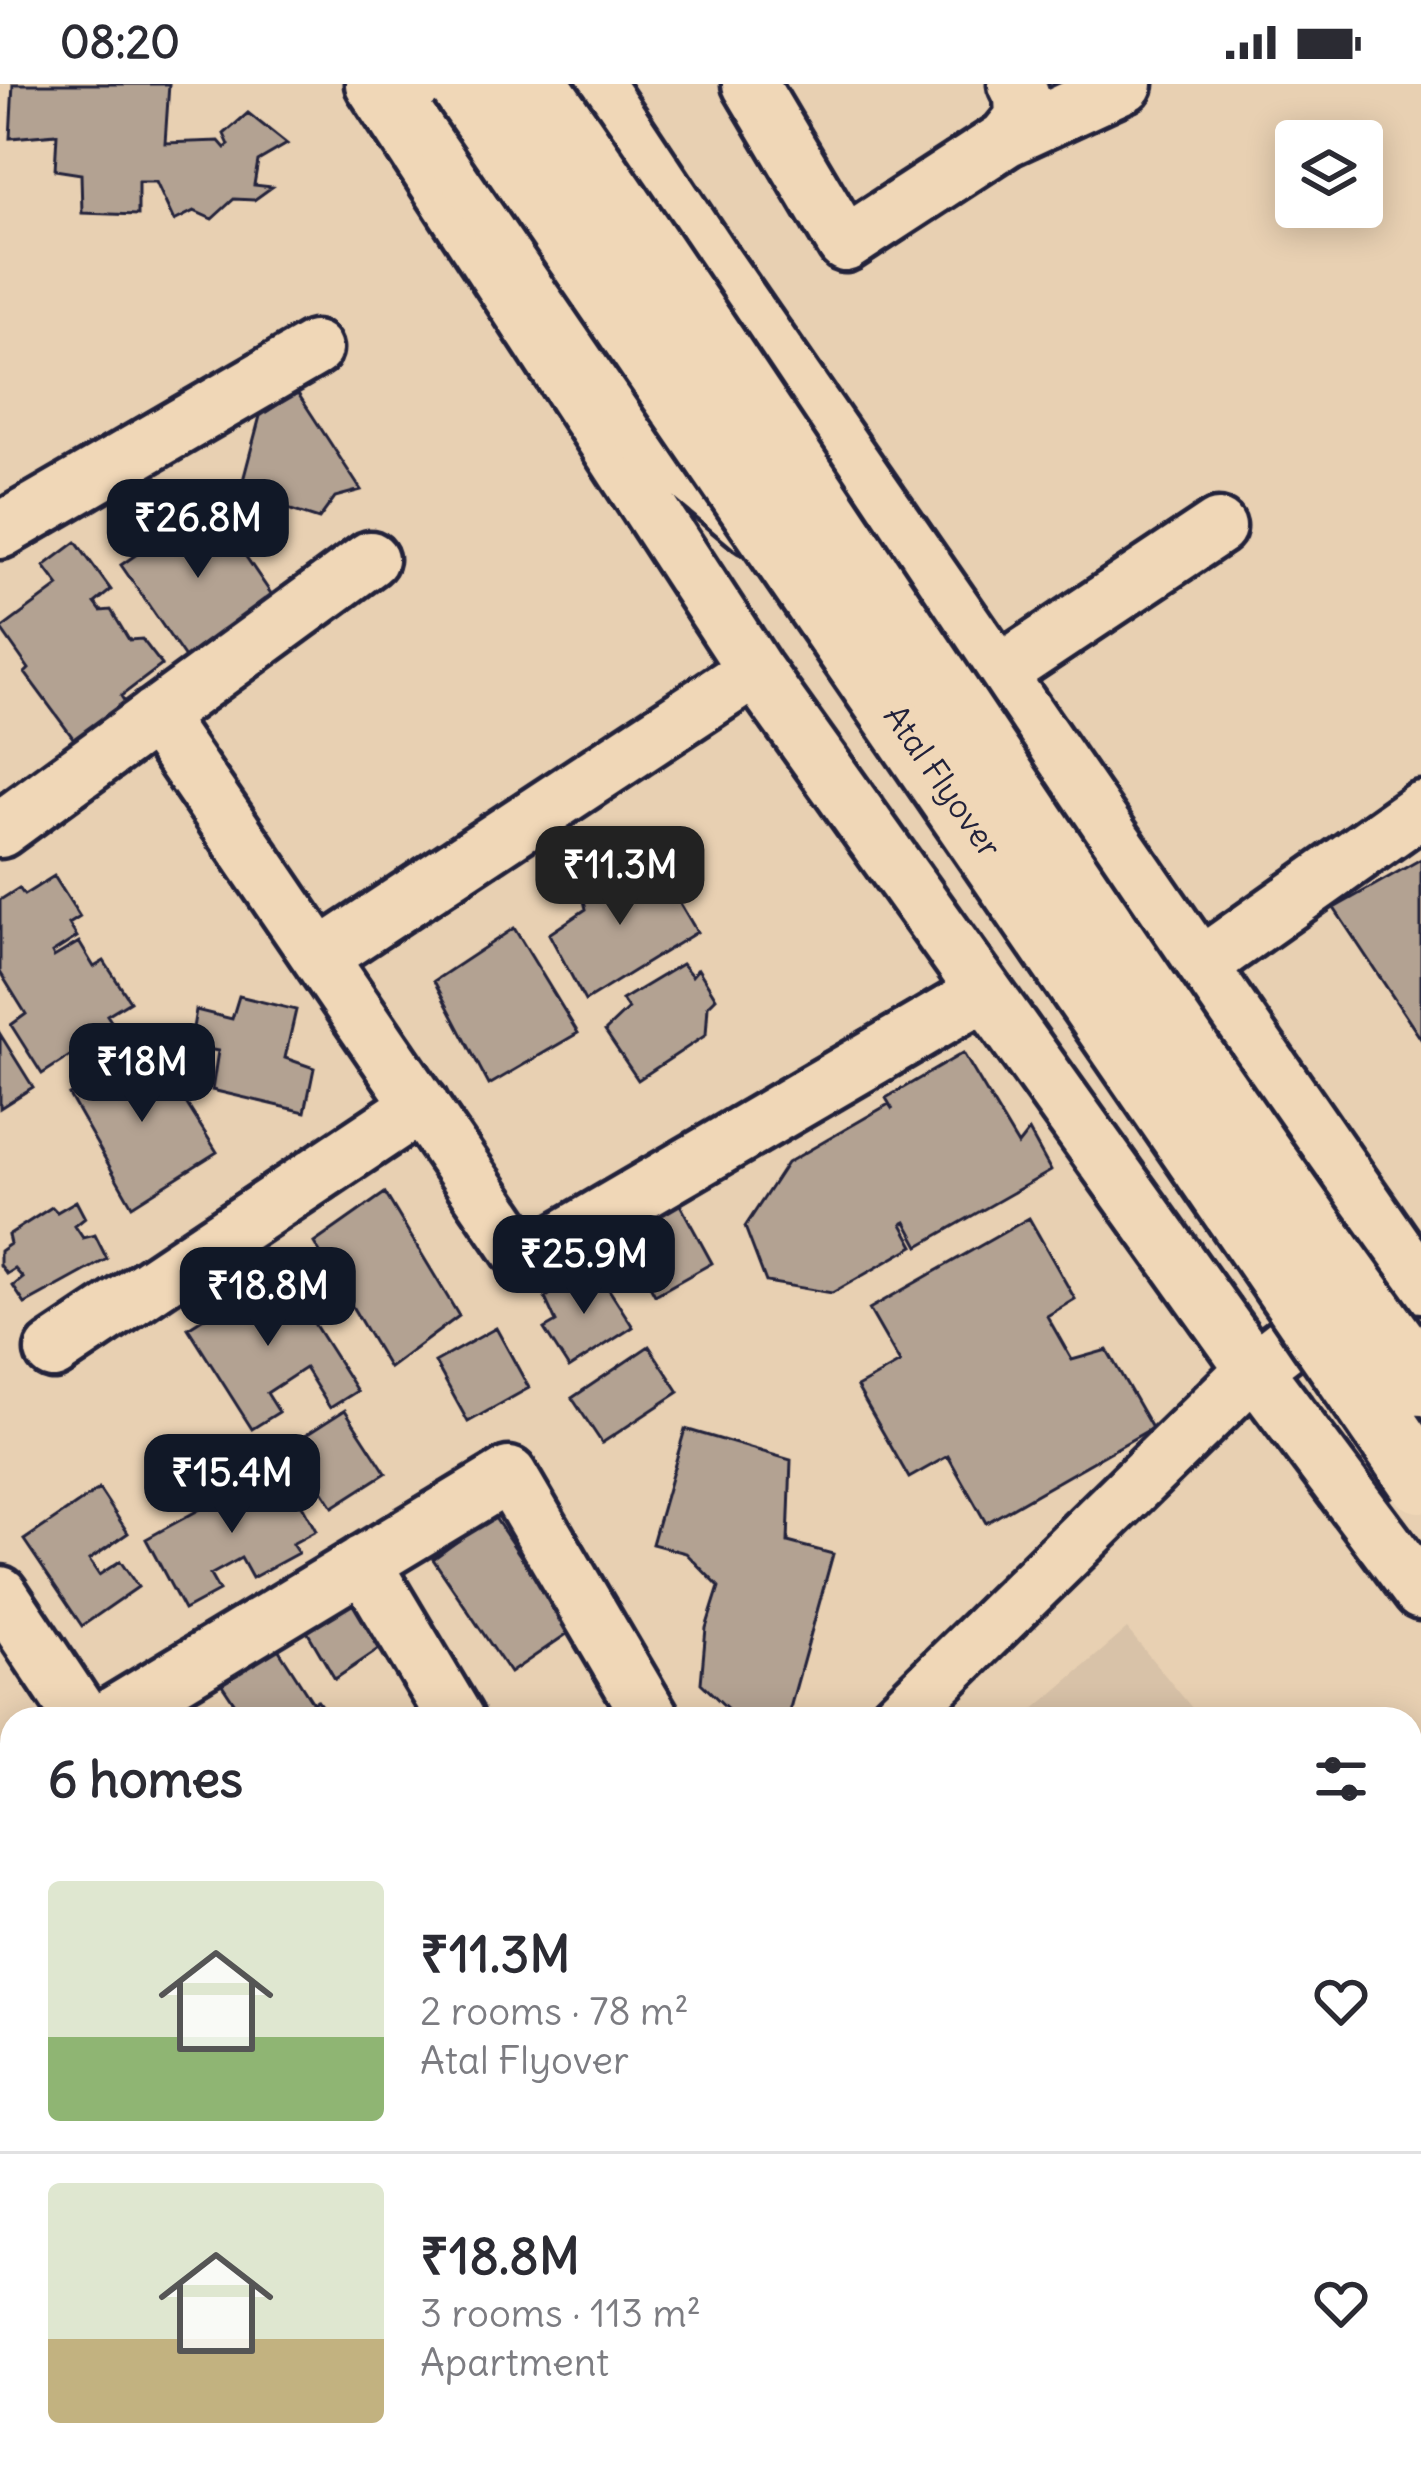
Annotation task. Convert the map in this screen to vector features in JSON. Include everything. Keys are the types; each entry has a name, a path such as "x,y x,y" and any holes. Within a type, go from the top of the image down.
{"main road":[{"path":"413,84 650,434 772,535"},
{"name":"Atal Flyover","path":"463,84 1421,1479"},
{"name":"Atal Flyover","path":"533,84 722,355 1154,1004 1421,1382"}],"street":[{"path":"373,84 755,670 1254,1369 1421,1592"},
{"path":"596,84 713,263 1411,1270 1254,1369 909,1707"},
{"path":"750,84 845,244 1006,139 1125,84"},
{"path":"1006,139 1022,118 1022,96 1016,84"},
{"path":"0,531 314,349"},
{"path":"999,673 1218,527"},
{"path":"0,830 370,559"},
{"path":"320,957 755,670"},
{"path":"155,716 526,1260 985,992"},
{"path":"1201,965 1421,809"},
{"path":"52,1351 421,1105"},
{"path":"147,1707 363,1564 509,1475 645,1707"},
{"path":"363,1564 449,1707"},
{"path":"0,1594 75,1707"}],"shaded area":[{"path":"1127,1629 1191,1707 1037,1707"}],"building":[{"path":"13,84 169,84 165,143 219,141 225,148 229,145 224,134 248,113 287,144 258,161 254,185 272,187 254,200 234,199 212,219 194,211 174,221 156,182 138,182 138,215 82,213 81,174 55,170 57,134 10,138"},
{"path":"297,392 361,490 335,497 319,519 269,503 247,510 241,488 260,416"},
{"path":"210,504 274,598 185,658 121,565"},
{"path":"76,542 111,590 95,603 101,611 111,610 129,640 142,639 162,665 121,696 127,705 76,742 25,673 29,669 1,629 59,586 44,566"},
{"path":"1421,859 1421,1039 1334,908"},
{"path":"617,863 667,881 697,932 585,1001 549,934 586,909 581,888"},
{"path":"54,876 80,917 69,924 77,937 52,953 54,957 79,942 94,967 104,961 130,1001 107,1015 115,1027 42,1074 11,1025 26,1014 0,972 0,900 19,888 24,895"},
{"path":"514,928 578,1033 489,1085 434,981"},
{"path":"682,964 692,976 698,969 716,998 708,1006 706,1035 638,1080 605,1031 628,1009 622,1000"},
{"path":"239,996 296,1010 285,1058 314,1068 305,1112 212,1090 218,1051 190,1046 196,1010 232,1019"},
{"path":"0,1034 33,1087 0,1108"},
{"path":"149,1044 217,1152 132,1206 69,1095"},
{"path":"963,1053 1018,1145 1029,1131 1051,1171 919,1246 906,1222 902,1224 914,1246 832,1293 766,1282 745,1227 787,1163 889,1104 893,1110 886,1098"},
{"path":"385,1193 459,1316 389,1368 314,1243"},
{"path":"677,1199 712,1263 655,1295 620,1231"},
{"path":"76,1201 85,1218 75,1226 83,1238 95,1235 107,1259 25,1304 13,1286 23,1278 15,1269 7,1274 0,1265 0,1251 10,1244 8,1235 52,1207 57,1212"},
{"path":"1029,1218 1075,1299 1047,1316 1072,1360 1107,1350 1152,1428 986,1523 948,1456 909,1478 857,1387 900,1363 869,1309"},
{"path":"592,1263 633,1327 569,1368 544,1329 556,1322 545,1298"},
{"path":"280,1270 357,1391 330,1408 305,1368 267,1393 279,1412 252,1429 188,1328"},
{"path":"496,1328 529,1388 468,1422 435,1362"},
{"path":"649,1346 679,1392 602,1443 572,1398"},
{"path":"345,1410 386,1473 333,1507 292,1444"},
{"path":"685,1429 791,1460 788,1542 833,1554 790,1707 726,1707 701,1683 706,1628 719,1587 686,1553 652,1544"},
{"path":"280,1465 316,1531 292,1544 298,1553 252,1578 241,1558 210,1575 219,1591 184,1610 146,1539"},
{"path":"99,1489 128,1533 89,1560 99,1575 120,1561 138,1587 82,1626 24,1540"},
{"path":"493,1515 571,1631 510,1673 433,1559"},
{"path":"367,1586 394,1639 335,1679 305,1628"},
{"path":"277,1647 313,1703 317,1700 322,1707 237,1707 221,1683"}]}
